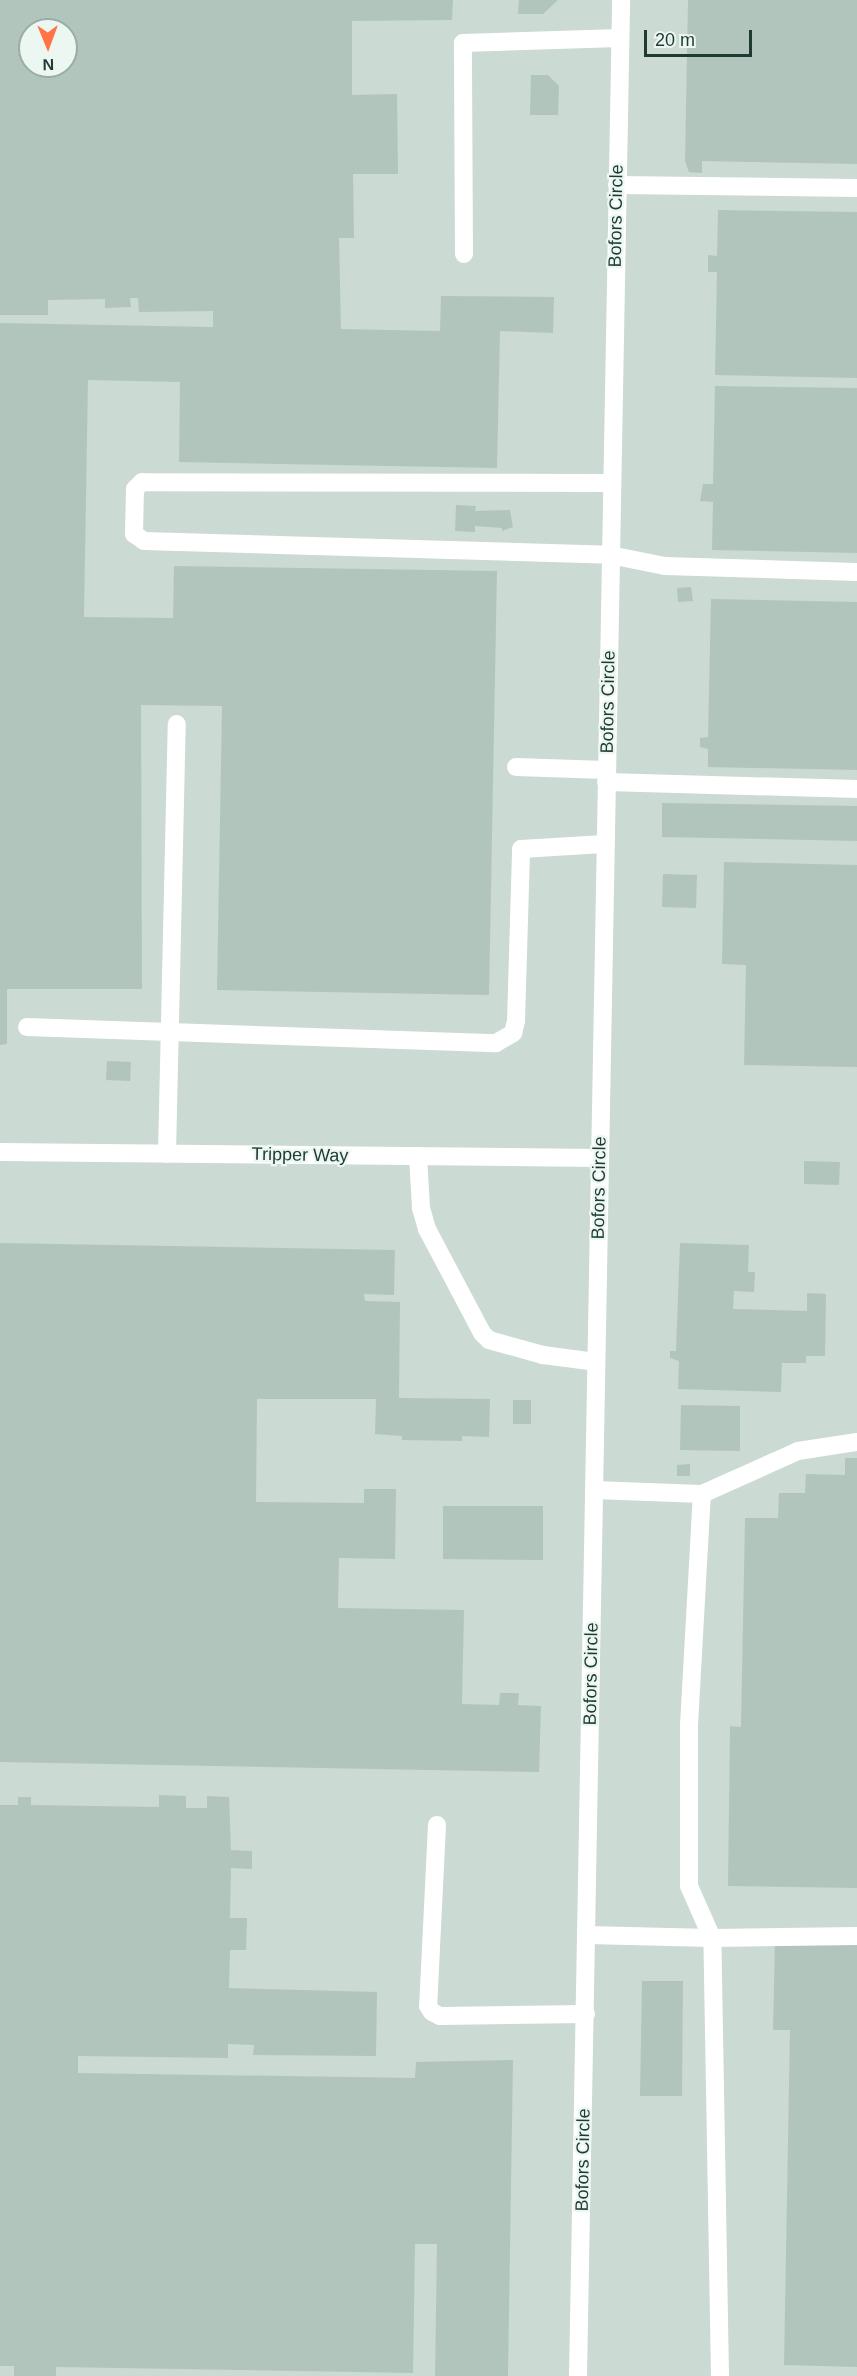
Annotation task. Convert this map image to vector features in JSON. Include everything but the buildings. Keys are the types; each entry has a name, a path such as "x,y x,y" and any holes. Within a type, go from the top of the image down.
{"street":[{"name":"Bofors Circle","path":"579,2376 604,844 621,0"},
{"path":"464,254 463,44 620,38"},
{"path":"617,185 857,188"},
{"path":"612,483 142,482 135,489 134,534 144,541 610,555 664,566 857,572"},
{"path":"167,1154 177,724"},
{"path":"516,767 606,776 857,789"},
{"path":"27,1027 496,1042 513,1033 516,1021 521,849 604,844"},
{"name":"Tripper Way","path":"0,1152 599,1158"},
{"path":"418,1156 421,1208 427,1229 482,1332 489,1340 543,1355 596,1362"},
{"path":"594,1490 702,1494 798,1452 857,1443"},
{"path":"702,1494 689,1725 689,1886 712,1938 720,2376"},
{"path":"436,1825 428,2006 432,2012 440,2016 585,2014"},
{"path":"587,1935 712,1938 857,1936"}],"shaded area":[{"path":"0,0 857,0 857,2376 0,2376"}]}
